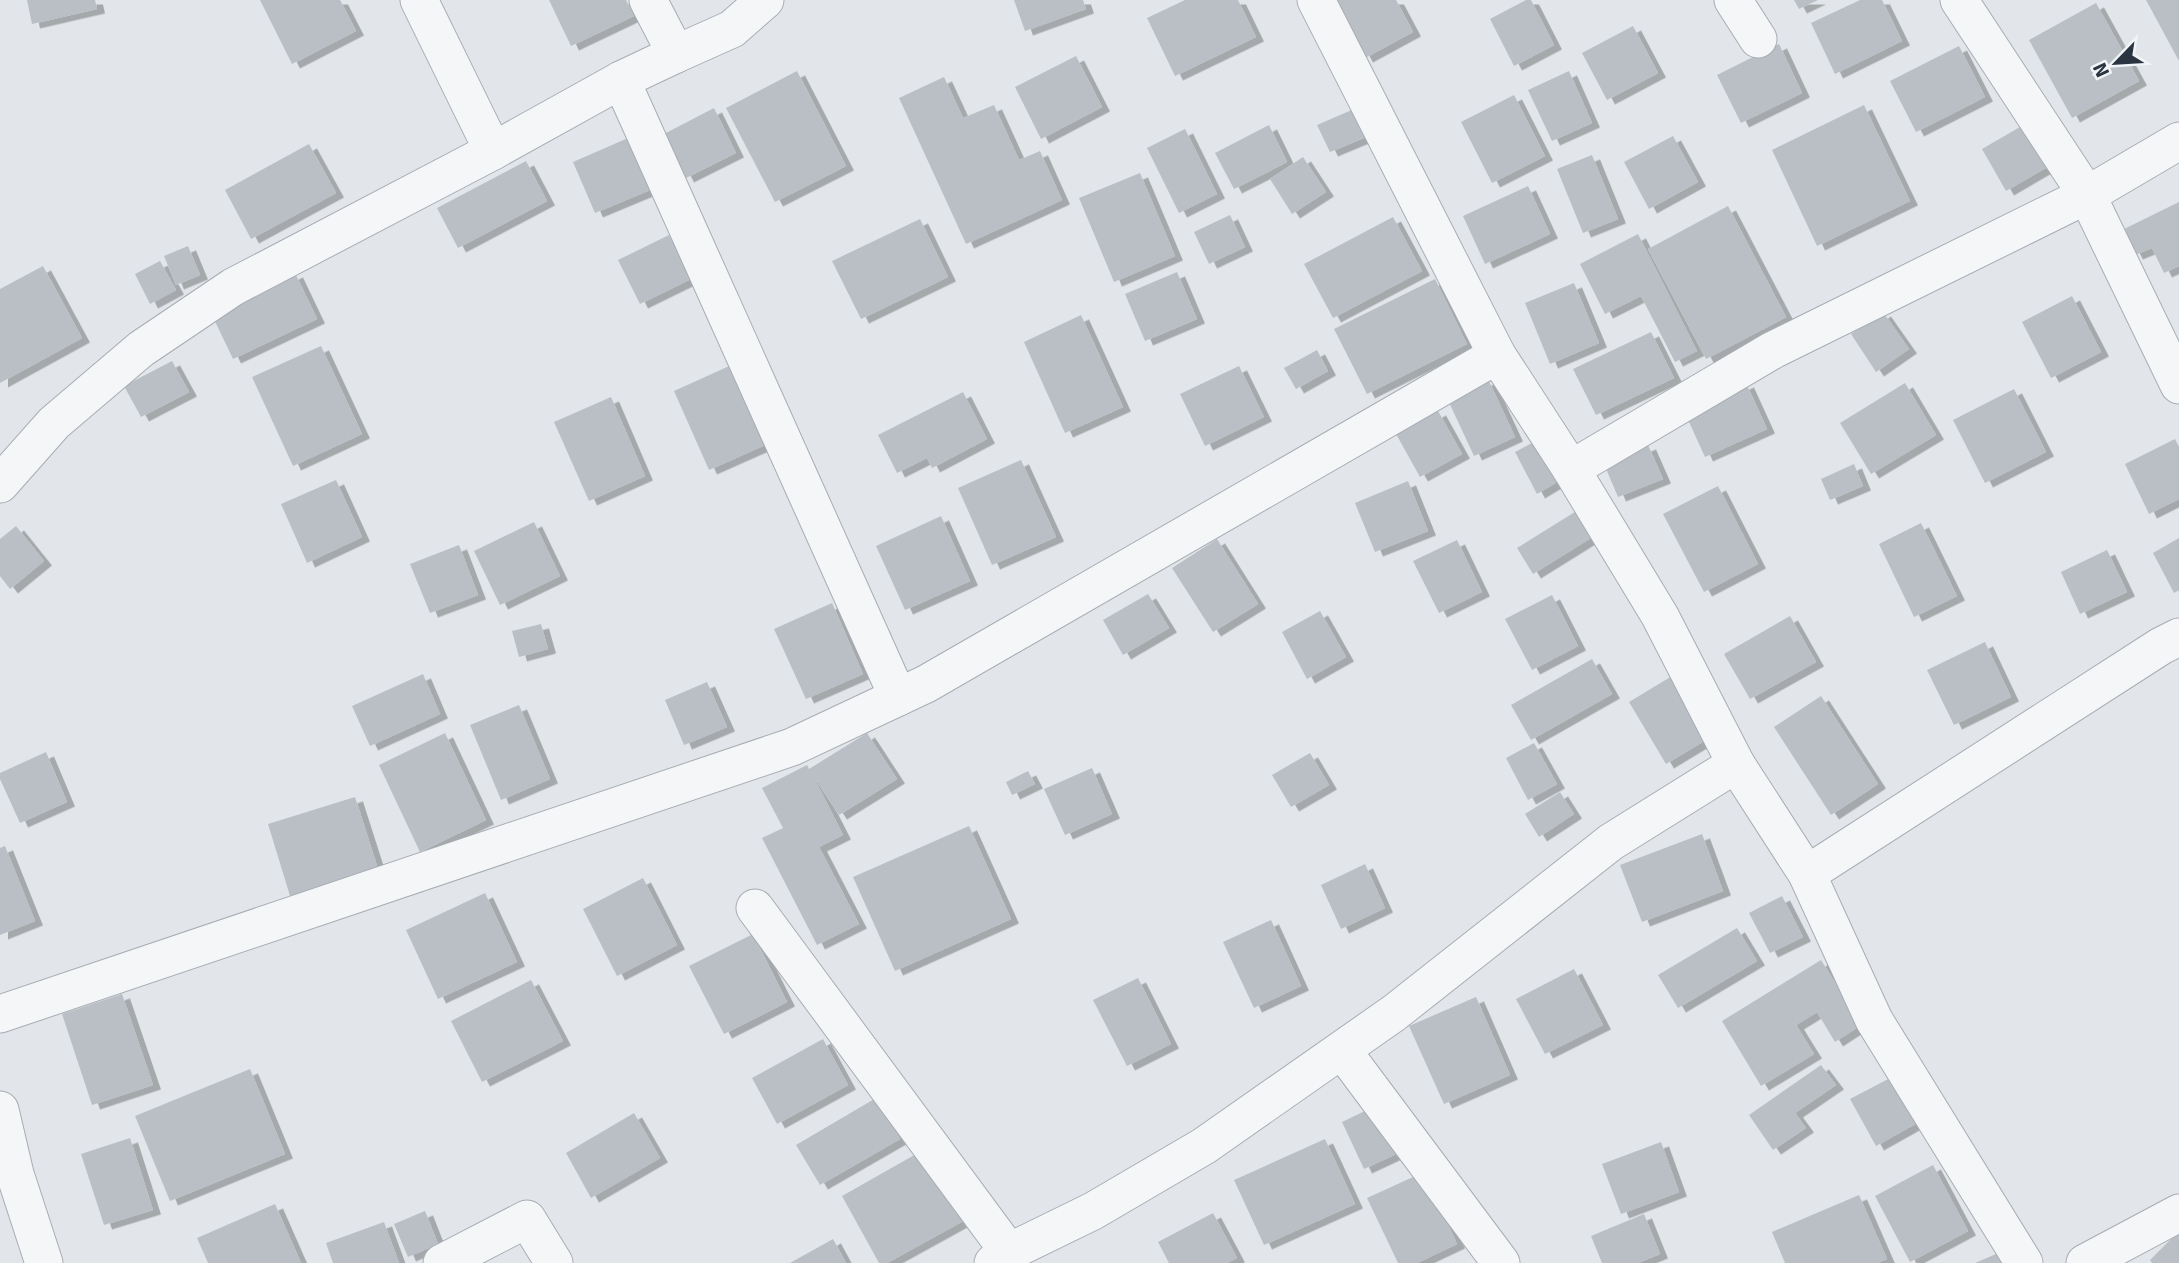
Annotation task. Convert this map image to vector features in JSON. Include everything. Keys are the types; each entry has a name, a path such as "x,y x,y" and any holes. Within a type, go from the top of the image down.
{"street":[{"path":"419,0 493,151"},
{"path":"648,0 676,54"},
{"path":"0,484 54,423 141,349 233,287 493,151 621,80 732,29 765,0"},
{"path":"1316,0 1497,355 1571,469 1660,616 1736,764 1807,874 1874,1020 2024,1263"},
{"path":"1733,0 1758,39"},
{"path":"1959,0 2087,195 2179,385"},
{"path":"621,80 898,697"},
{"path":"1571,469 1773,350 2087,195 2178,143"},
{"path":"0,1014 792,747 926,684 1497,355"},
{"path":"1807,874 2179,637"},
{"path":"755,908 1001,1257 1093,1211 1204,1146 1394,1013 1612,842 1736,764"},
{"path":"1342,1050 1501,1263"},
{"path":"0,1110 15,1174 44,1263"},
{"path":"2085,1263 2179,1213"},
{"path":"442,1263 527,1219 554,1263"}],"building":[{"path":"27,0 95,0 97,9 32,24"},
{"path":"260,0 340,0 356,31 292,64"},
{"path":"549,0 626,0 634,16 571,46"},
{"path":"1014,0 1083,0 1086,9 1025,31"},
{"path":"1185,0 1238,0 1256,37 1175,76 1147,18"},
{"path":"1334,0 1396,0 1413,32 1365,58"},
{"path":"1526,0 1531,0 1554,45 1514,66 1490,19"},
{"path":"1794,0 1818,0 1799,9"},
{"path":"1860,0 1882,0 1902,41 1835,74 1811,23"},
{"path":"2146,0 2179,0 2179,61"},
{"path":"2096,3 2139,81 2072,118 2029,40"},
{"path":"1633,26 1658,73 1607,100 1582,53"},
{"path":"1779,44 1802,93 1741,123 1717,75"},
{"path":"1959,46 1985,97 1916,132 1890,81"},
{"path":"1076,56 1102,107 1041,139 1015,87"},
{"path":"797,71 846,166 775,202 726,108"},
{"path":"1569,71 1592,123 1552,141 1528,90"},
{"path":"944,77 963,118 994,105 1019,160 1040,151 1062,200 966,244 899,98"},
{"path":"1514,95 1545,156 1492,183 1461,122"},
{"path":"1864,105 1910,201 1817,246 1772,150"},
{"path":"714,108 736,153 686,178 664,134"},
{"path":"1354,109 1366,137 1330,152 1317,125"},
{"path":"2025,124 2049,166 2006,191 1982,149"},
{"path":"1269,125 1287,162 1234,189 1215,153"},
{"path":"1185,129 1217,194 1179,213 1147,148"},
{"path":"1673,136 1698,182 1649,209 1624,162"},
{"path":"628,138 650,190 595,213 573,162"},
{"path":"309,144 336,193 251,239 225,190"},
{"path":"1592,155 1618,219 1583,233 1557,169"},
{"path":"1303,157 1326,192 1292,214 1270,179"},
{"path":"526,161 547,201 458,248 437,208"},
{"path":"1140,173 1175,256 1114,282 1079,198"},
{"path":"1528,186 1550,234 1485,264 1463,216"},
{"path":"2179,202 2179,266 2164,273 2152,248 2135,255 2122,230"},
{"path":"1728,206 1786,317 1706,359 1648,249"},
{"path":"1230,215 1245,247 1209,264 1194,232"},
{"path":"1393,217 1422,271 1333,318 1304,264"},
{"path":"920,219 948,277 861,319 832,261"},
{"path":"1638,234 1697,351 1675,362 1641,296 1605,314 1580,264"},
{"path":"669,235 691,279 640,304 618,260"},
{"path":"188,246 200,275 176,285 164,256"},
{"path":"160,261 176,290 150,304 135,274"},
{"path":"43,266 82,338 0,383 0,289"},
{"path":"1177,272 1197,319 1145,341 1125,294"},
{"path":"295,273 317,319 233,359 211,313"},
{"path":"1435,279 1467,344 1367,394 1334,329"},
{"path":"1574,283 1599,343 1550,364 1525,303"},
{"path":"2072,296 2101,352 2051,378 2022,322"},
{"path":"1883,312 1909,349 1876,372 1851,334"},
{"path":"1081,315 1123,407 1065,433 1024,342"},
{"path":"1651,332 1674,378 1596,415 1573,369"},
{"path":"321,346 362,434 293,466 252,377"},
{"path":"1317,350 1328,371 1296,389 1284,368"},
{"path":"172,361 189,392 141,417 124,386"},
{"path":"736,363 772,442 709,470 674,391"},
{"path":"1239,366 1264,417 1205,446 1180,394"},
{"path":"1488,379 1515,437 1474,456 1447,398"},
{"path":"1746,383 1767,429 1705,457 1684,411"},
{"path":"1905,383 1936,435 1871,474 1840,423"},
{"path":"2014,389 2046,452 1985,483 1953,420"},
{"path":"963,392 987,439 932,468 927,458 897,473 878,435"},
{"path":"611,397 645,476 589,501 554,422"},
{"path":"1438,411 1462,454 1420,477 1396,434"},
{"path":"2175,439 2179,447 2179,499 2149,514 2125,464"},
{"path":"1534,442 1557,482 1537,494 1515,452"},
{"path":"1648,445 1663,479 1618,497 1604,464"},
{"path":"1021,460 1056,537 992,565 958,488"},
{"path":"1854,464 1863,486 1830,500 1821,479"},
{"path":"336,480 362,537 307,563 281,504"},
{"path":"1408,481 1428,531 1375,552 1355,503"},
{"path":"1718,486 1758,564 1704,592 1663,514"},
{"path":"1578,510 1594,536 1533,574 1517,548"},
{"path":"941,516 970,581 905,610 876,546"},
{"path":"534,522 560,576 500,605 474,551"},
{"path":"1921,523 1957,596 1914,617 1879,544"},
{"path":"16,526 44,561 10,589 0,576 0,539"},
{"path":"2179,538 2179,590 2174,593 2153,553"},
{"path":"1217,539 1258,604 1213,632 1172,568"},
{"path":"1457,540 1482,592 1439,613 1413,561"},
{"path":"459,545 478,595 430,613 410,564"},
{"path":"2107,550 2127,592 2080,614 2061,572"},
{"path":"1148,594 1169,628 1123,655 1103,620"},
{"path":"1552,595 1578,646 1532,670 1505,619"},
{"path":"832,603 863,674 806,699 774,629"},
{"path":"1320,611 1346,657 1307,679 1282,632"},
{"path":"1790,616 1816,662 1750,699 1724,654"},
{"path":"541,624 548,649 519,657 512,631"},
{"path":"1985,642 2011,697 1954,725 1927,670"},
{"path":"1592,659 1612,694 1531,740 1511,705"},
{"path":"423,674 440,714 370,746 352,706"},
{"path":"1672,676 1709,738 1666,764 1629,702"},
{"path":"707,682 727,727 684,745 665,700"},
{"path":"1821,696 1878,784 1831,815 1774,727"},
{"path":"519,705 550,779 501,800 470,725"},
{"path":"445,733 486,820 420,852 379,765"},
{"path":"867,733 897,779 839,815 812,774 843,835 819,847 859,924 817,945 762,838 783,828 762,788 807,765 809,769"},
{"path":"1534,743 1557,784 1528,800 1506,758"},
{"path":"46,752 67,802 20,823 0,779 0,773"},
{"path":"1310,753 1329,785 1291,807 1272,775"},
{"path":"1092,768 1112,814 1065,835 1044,789"},
{"path":"1028,771 1035,784 1012,795 1006,782"},
{"path":"1560,792 1574,814 1539,837 1525,814"},
{"path":"355,797 378,869 290,896 268,824"},
{"path":"969,826 1011,919 895,971 853,877"},
{"path":"1702,834 1723,891 1642,922 1620,865"},
{"path":"5,846 35,921 0,935 0,848"},
{"path":"1365,864 1385,908 1341,929 1321,885"},
{"path":"643,878 677,945 617,976 583,909"},
{"path":"485,893 517,962 438,999 406,930"},
{"path":"1782,896 1803,937 1770,953 1749,913"},
{"path":"1271,920 1301,986 1254,1008 1223,942"},
{"path":"1737,928 1757,961 1678,1008 1658,975"},
{"path":"753,934 787,1002 724,1034 689,966"},
{"path":"1821,960 1861,1025 1835,1042 1817,1012 1796,1025 1814,1054 1761,1086 1722,1021"},
{"path":"1574,969 1603,1025 1545,1054 1516,999"},
{"path":"1138,978 1171,1044 1127,1066 1093,1000"},
{"path":"531,980 563,1041 482,1082 451,1021"},
{"path":"122,994 153,1085 92,1105 62,1014"},
{"path":"1476,997 1510,1075 1444,1104 1409,1026"},
{"path":"823,1039 848,1085 777,1124 752,1078"},
{"path":"1821,1065 1836,1085 1795,1113 1806,1128 1773,1150 1749,1115"},
{"path":"250,1069 285,1154 170,1201 135,1116"},
{"path":"1892,1077 1917,1123 1876,1146 1850,1099"},
{"path":"876,1098 900,1139 820,1185 796,1145"},
{"path":"1373,1107 1396,1154 1364,1169 1342,1122"},
{"path":"634,1113 660,1158 591,1198 566,1153"},
{"path":"130,1138 153,1210 104,1225 81,1154"},
{"path":"1325,1139 1355,1204 1264,1245 1234,1180"},
{"path":"1661,1142 1679,1192 1621,1214 1602,1164"},
{"path":"925,1149 965,1220 887,1263 879,1263 842,1196"},
{"path":"1933,1165 1968,1231 1910,1262 1875,1196"},
{"path":"1424,1172 1457,1244 1417,1263 1398,1263 1367,1198"},
{"path":"1859,1195 1887,1259 1877,1263 1785,1263 1772,1232"},
{"path":"275,1204 301,1263 208,1263 197,1238"},
{"path":"425,1211 438,1244 408,1257 394,1224"},
{"path":"1213,1213 1237,1258 1227,1263 1169,1263 1158,1242"},
{"path":"1644,1214 1660,1254 1638,1263 1602,1263 1591,1236"},
{"path":"384,1222 399,1263 333,1263 326,1243"},
{"path":"2179,1231 2179,1263 2152,1263 2150,1260"},
{"path":"833,1239 846,1263 790,1263"},
{"path":"2003,1251 2008,1263 1975,1263"}]}
